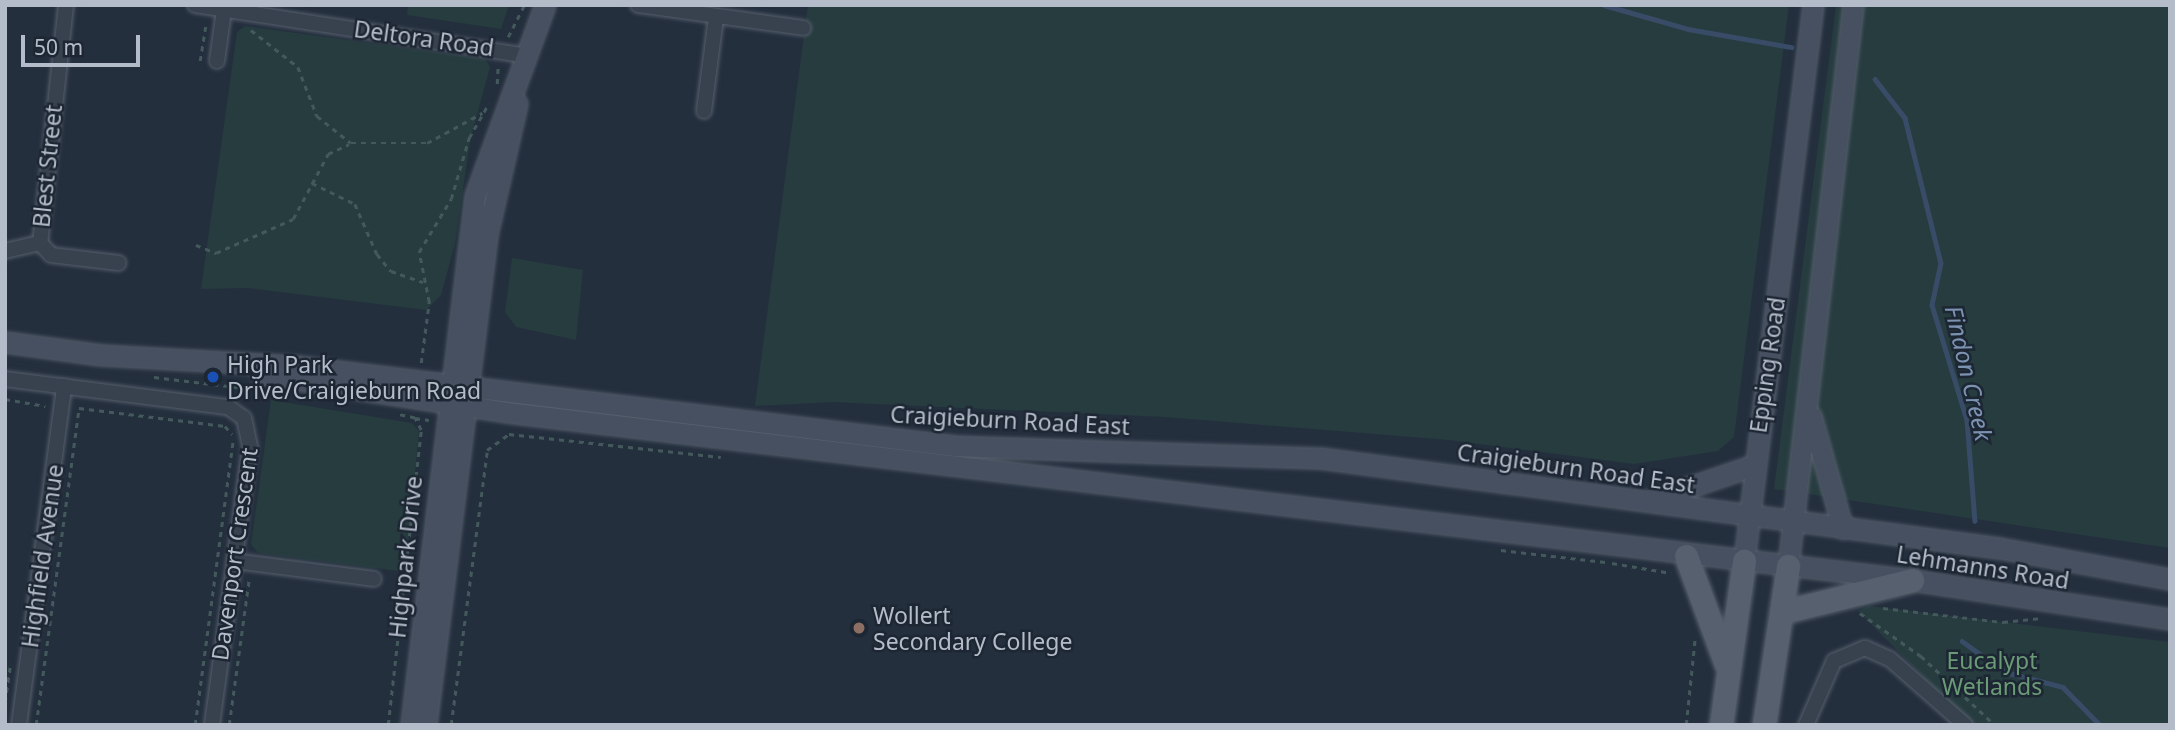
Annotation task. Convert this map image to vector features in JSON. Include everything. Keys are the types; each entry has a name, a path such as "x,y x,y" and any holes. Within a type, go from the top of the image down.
{"main road":[{"path":"529,56 544,5"},
{"name":"Epping Road","path":"1764,725 1794,522 1853,5"},
{"name":"Epping Road","path":"1721,725 1814,7"},
{"name":"Highpark Drive","path":"411,725 448,394 475,196 529,56"},
{"name":"Highpark Drive","path":"426,725 496,186 529,56"},
{"name":"Craigieburn Road East","path":"5,342 223,365 448,394 709,418 955,446 1320,458 1794,522"},
{"name":"Craigieburn Road East","path":"468,396 1686,556 1788,566"},
{"path":"1808,405 1843,529"},
{"path":"1646,502 1754,465"},
{"name":"Lehmanns Road","path":"1794,522 2170,579"},
{"path":"1686,556 1727,667"},
{"name":"Lehmanns Road","path":"1788,566 1912,580 2170,619"},
{"path":"1782,612 1912,580"}],"street":[{"name":"Blest Street","path":"66,5 40,243 51,255 119,264"},
{"name":"Deltora Road","path":"195,5 224,10 273,11 503,49 529,56"},
{"path":"638,5 803,28"},
{"path":"217,61 224,10"},
{"path":"704,111 716,16"},
{"path":"5,251 40,243"},
{"name":"Davenport Crescent","path":"5,379 238,412 250,439 212,725"},
{"name":"Highfield Avenue","path":"19,725 64,386"},
{"path":"233,561 374,579"},
{"path":"1806,725 1828,669 1842,654 1856,648 1881,652 1965,725"}],"path":[{"path":"388,725 411,547 408,520 421,430 415,418 429,302 422,240 451,199 483,112 497,88 503,49 524,5"},
{"path":"200,61 205,23 252,30 286,54 307,80 317,116 351,143"},
{"path":"196,245 216,253 293,219 328,154 351,143 428,143 483,112"},
{"path":"312,183 355,204 377,254 391,271 425,282"},
{"path":"140,375 265,391"},
{"path":"5,399 45,404 43,418"},
{"path":"79,408 226,426 233,435 195,725"},
{"path":"390,413 415,418"},
{"path":"451,725 487,450 509,434 734,457"},
{"path":"1495,549 1680,579"},
{"path":"1877,608 2003,622 2047,616 2063,603"},
{"path":"1863,606 1853,607 1921,656 1995,725"},
{"path":"1686,725 1693,631"},
{"path":"5,702 11,662"}],"green space":[{"path":"408,5 509,5 501,29 407,15"},
{"path":"808,5 1789,5 1734,437 1718,451 1634,464 1449,440 1165,417 832,402 755,406"},
{"path":"1836,5 2170,5 2170,548 1774,489"},
{"path":"245,26 485,59 490,67 470,141 455,244 441,295 426,310 248,288 201,289 237,32"},
{"path":"512,258 583,270 576,340 516,327 505,312"},
{"path":"271,400 412,423 419,431 406,565 398,571 258,553 251,544"},
{"name":"Eucalypt Wetlands","path":"1869,606 2170,642 2170,725 1971,725 1858,611"}],"waterway":[{"name":"Findon Creek","path":"1604,5 1688,29 1791,47"},
{"name":"Findon Creek","path":"1875,79 1905,118 1941,263 1932,305 1967,420 1975,521"},
{"name":"Findon Creek","path":"1962,641 2005,672 2063,687 2100,725"}],"place":[{"name":"High Park Drive/Craigieburn Road","path":"213,377"},
{"name":"Wollert Secondary College","path":"859,628"}]}
